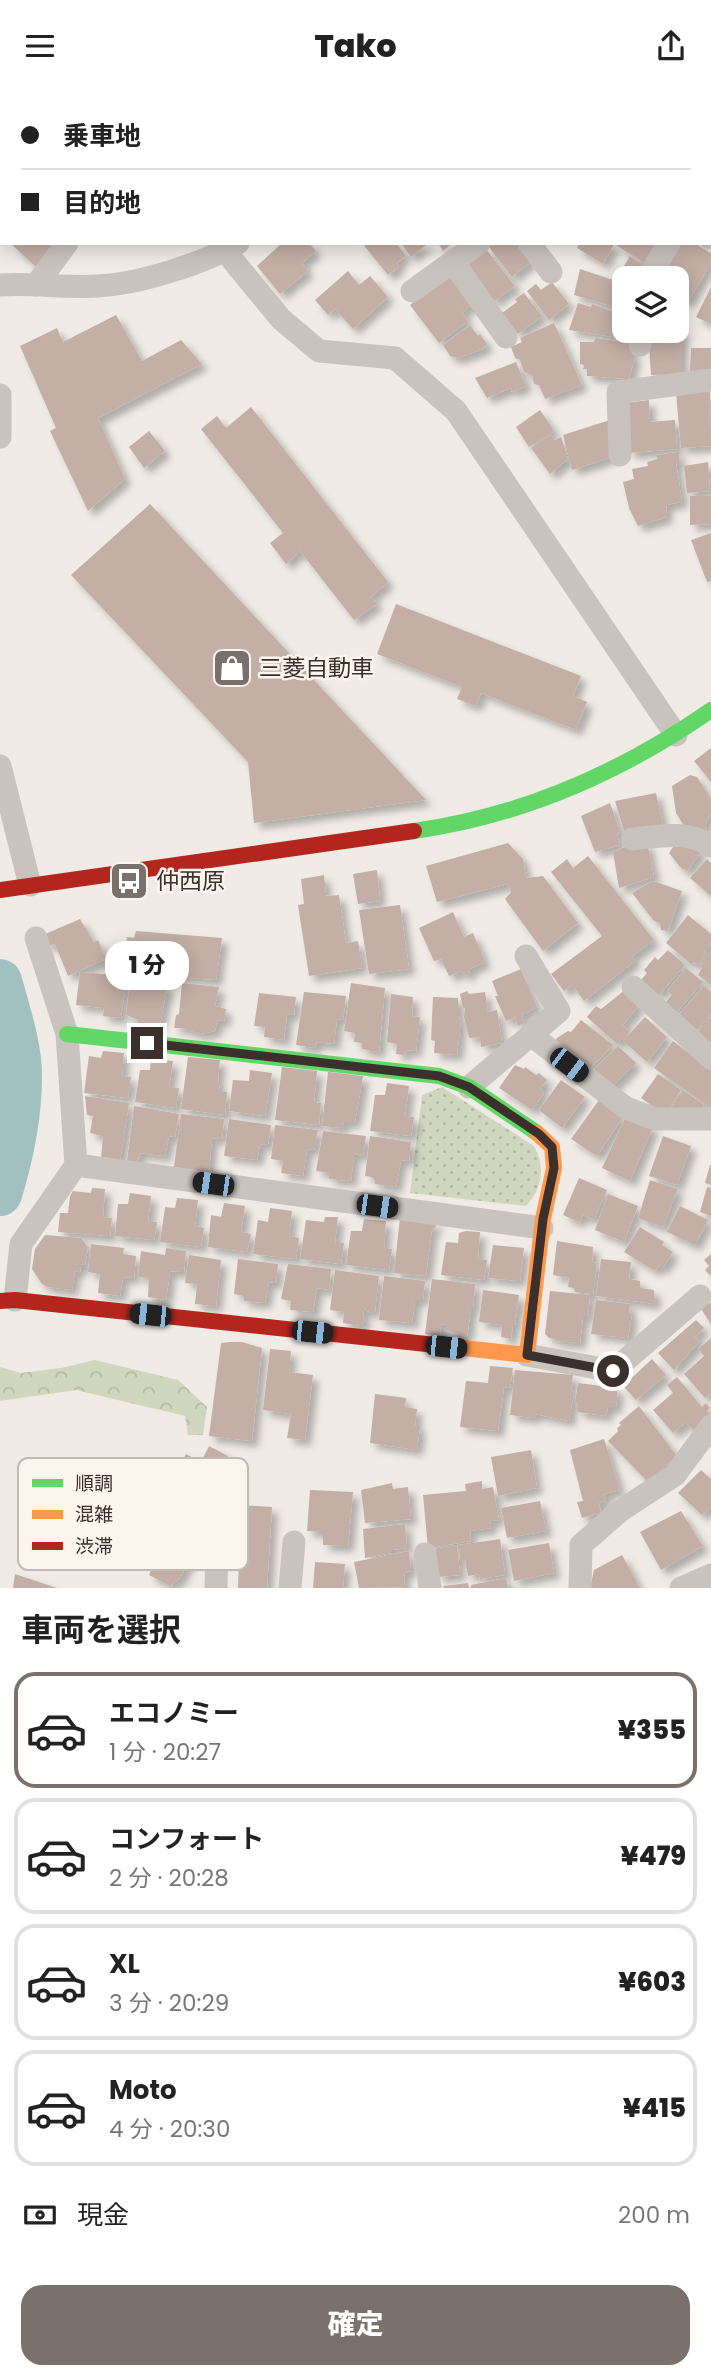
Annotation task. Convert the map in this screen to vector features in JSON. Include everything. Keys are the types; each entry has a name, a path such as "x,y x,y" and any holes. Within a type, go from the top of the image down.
{"street":[{"path":"36,285 66,245"},
{"path":"412,291 476,245"},
{"path":"531,245 551,272"},
{"path":"655,266 668,245"},
{"path":"0,285 100,286 167,273 232,247 281,319 319,351 396,358 456,411 676,736"},
{"path":"453,262 506,337"},
{"path":"620,455 618,392 711,380"},
{"path":"0,395 0,437"},
{"path":"0,890 435,828 504,812 569,788 676,736 711,711"},
{"path":"0,766 30,884"},
{"path":"633,839 671,834 701,839 711,846"},
{"path":"36,938 67,1034 76,1165 21,1244 7,1301 527,1355 613,1371 700,1296"},
{"path":"469,1087 559,1011 526,956"},
{"path":"633,987 711,1058"},
{"path":"67,1034 439,1076 469,1087 539,1134 552,1147 554,1168 542,1228 527,1355"},
{"path":"531,1035 626,1108 655,1119 711,1119"},
{"path":"76,1165 542,1228"},
{"path":"580,1588 581,1545 620,1511 675,1475 711,1426"},
{"path":"290,1588 294,1542"},
{"path":"425,1554 430,1588"},
{"path":"216,1570 216,1588"},
{"path":"681,1588 711,1575"}],"green space":[{"path":"442,1087 534,1146 540,1162 539,1185 526,1206 410,1193 422,1095"},
{"path":"95,1360 178,1380 207,1407 203,1435 188,1435 185,1416 76,1390 0,1401 0,1367 21,1373"}],"building":[{"path":"12,245 55,245 36,267"},
{"path":"280,245 311,245 316,251 302,263 308,271 280,294 257,266"},
{"path":"364,245 398,245 406,256 397,263 399,267 388,275"},
{"path":"402,245 426,245 411,257"},
{"path":"439,245 450,245 443,251"},
{"path":"520,245 532,261 512,277 488,246"},
{"path":"578,245 614,245 603,264 577,248"},
{"path":"617,245 659,245 648,265"},
{"path":"675,245 697,245 711,253 711,263 689,300 689,266 662,266"},
{"path":"486,249 515,286 493,302 468,263"},
{"path":"630,256 645,266 624,266"},
{"path":"580,269 612,280 612,306 574,295"},
{"path":"348,271 359,285 370,276 388,297 353,329 335,309 328,315 315,300"},
{"path":"451,274 474,303 462,313 468,321 439,343 410,305"},
{"path":"552,282 569,304 549,320 527,291 536,284 541,290"},
{"path":"711,287 711,324 696,317"},
{"path":"524,293 542,316 518,334 502,313"},
{"path":"578,303 591,307 592,304 612,311 612,337 569,330"},
{"path":"116,315 142,361 181,340 202,364 98,418 125,479 88,511 50,431 56,428 20,346 57,328 63,342"},
{"path":"554,323 582,385 545,399 539,385 534,384 532,375 524,372 511,347 522,342 520,338"},
{"path":"470,325 487,344 483,349 458,358 450,356 443,345"},
{"path":"595,338 612,340 612,343 632,343 631,352 635,357 629,379 587,376 587,369 583,369 584,365 580,364 580,342 594,342"},
{"path":"649,343 682,343 682,374 651,375"},
{"path":"691,348 711,348 711,371 690,371"},
{"path":"516,362 526,386 512,392 511,388 487,398 475,378"},
{"path":"710,390 711,446 681,448 676,393"},
{"path":"649,400 650,422 675,420 677,449 629,453 625,403"},
{"path":"251,407 388,582 371,597 377,604 354,620 300,551 286,564 270,543 283,533 201,429 217,416 226,428"},
{"path":"540,410 554,431 529,447 516,427"},
{"path":"610,420 612,457 572,470 563,435"},
{"path":"149,431 165,451 144,468 129,447"},
{"path":"551,435 555,440 561,437 568,459 550,474 531,448"},
{"path":"679,452 679,463 676,463 682,502 666,505 667,517 638,526 629,508 623,482 634,479 632,469 648,466 647,462 657,459 657,455"},
{"path":"708,462 710,491 687,493 684,466"},
{"path":"690,496 711,496 711,524 690,525"},
{"name":"三菱自動車","path":"150,504 426,800 254,823 248,762 71,575"},
{"path":"711,533 711,581 707,582 691,540"},
{"path":"396,604 581,676 573,696 587,702 576,730 481,693 476,706 457,699 462,687 377,654"},
{"path":"711,748 711,782 694,761"},
{"path":"690,775 697,777 711,799 711,815 705,830 684,826 676,813 672,786"},
{"path":"656,793 663,826 625,834 615,801"},
{"path":"610,803 620,832 617,834 620,845 595,852 581,816"},
{"path":"679,838 702,850 687,871 681,868 669,853"},
{"path":"647,842 654,877 619,888 613,852"},
{"path":"508,843 523,859 526,878 543,876 578,923 543,951 505,899 511,892 508,884 437,902 426,866"},
{"path":"588,856 654,940 632,956 635,961 584,1001 572,985 564,991 551,974 602,936 551,872 567,859 573,868"},
{"path":"707,859 711,863 711,896 690,878"},
{"path":"377,870 380,901 358,904 353,874"},
{"path":"324,875 326,896 339,895 346,943 358,941 362,968 309,976 298,905 304,904 301,879"},
{"path":"653,881 682,891 668,931 661,930 660,923 654,921 632,893"},
{"path":"400,905 409,969 369,974 359,910"},
{"path":"453,912 464,937 473,933 485,962 470,969 466,976 462,971 449,976 441,959 434,961 419,928"},
{"path":"688,915 711,934 711,943 699,965 694,962 691,964 666,943"},
{"path":"80,919 94,942 98,940 106,959 68,976 55,944 47,946 43,935"},
{"path":"136,931 222,938 216,980 123,973 127,937 134,938"},
{"path":"668,950 685,965 659,995 641,980 647,973 644,970 655,957 658,960"},
{"path":"711,952 711,985 698,975 702,968 700,966"},
{"path":"686,968 703,982 675,1014 664,1004 672,995 667,991"},
{"path":"521,969 537,1007 522,1015 524,1023 518,1026 515,1017 506,1021 495,996 498,996 492,981"},
{"path":"80,972 127,976 121,1018 103,1016 104,1008 76,1005"},
{"path":"130,981 168,984 160,1024 152,1023 150,1028 139,1028 138,1020 126,1015"},
{"path":"182,983 219,987 215,1006 226,1009 224,1021 218,1020 215,1031 200,1034 174,1028 176,1015 179,1014"},
{"path":"351,983 385,988 379,1052 362,1049 362,1043 354,1042 355,1033 344,1031"},
{"path":"704,985 711,992 711,1014 697,1030 678,1016"},
{"path":"625,990 640,1004 623,1025 629,1032 617,1044 587,1017 596,1006 601,1009"},
{"path":"467,991 469,994 485,992 488,1012 497,1010 502,1043 481,1047 480,1037 469,1038 460,994"},
{"path":"304,992 346,996 343,1020 337,1019 334,1044 317,1042 315,1048 296,1045"},
{"path":"259,993 296,997 294,1015 287,1014 284,1040 264,1037 265,1027 254,1026"},
{"path":"391,994 413,997 412,1016 420,1017 416,1051 406,1050 404,1055 396,1054 397,1044 387,1042"},
{"path":"433,997 458,998 458,1016 461,1020 457,1055 434,1053 435,1041 431,1040"},
{"path":"645,1017 667,1037 647,1062 623,1041"},
{"path":"711,1017 711,1044 698,1032"},
{"path":"581,1020 613,1045 590,1069 554,1043 557,1038 568,1031 571,1032"},
{"path":"673,1041 711,1070 711,1108 654,1068"},
{"path":"618,1046 636,1063 610,1089 592,1071"},
{"path":"103,1051 124,1053 122,1076 131,1077 128,1098 84,1093 89,1056 101,1058"},
{"path":"188,1057 220,1060 220,1092 227,1092 225,1115 181,1109"},
{"path":"151,1059 173,1061 169,1087 179,1088 176,1108 135,1102 140,1070 150,1070"},
{"path":"515,1065 524,1069 525,1067 536,1075 539,1073 547,1080 540,1090 544,1093 532,1110 499,1088"},
{"path":"282,1067 317,1071 314,1102 321,1103 319,1125 275,1120"},
{"path":"250,1070 272,1073 265,1116 229,1111 233,1080 249,1081"},
{"path":"328,1072 363,1076 355,1122 344,1122 342,1128 322,1126"},
{"path":"658,1074 681,1090 666,1112 658,1110 641,1098"},
{"path":"561,1080 585,1097 562,1128 539,1110"},
{"path":"387,1083 409,1086 405,1116 414,1117 411,1136 370,1131 375,1095 385,1095"},
{"path":"683,1090 704,1105 699,1114 679,1113 671,1107"},
{"path":"85,1096 129,1103 120,1161 101,1159 103,1136 90,1133 93,1116 87,1115"},
{"path":"599,1100 623,1117 597,1156 571,1139"},
{"path":"134,1106 179,1114 175,1137 169,1136 165,1156 140,1153 137,1163 127,1162"},
{"path":"181,1114 224,1119 222,1139 212,1138 209,1172 174,1167"},
{"path":"626,1116 653,1127 630,1181 602,1168"},
{"path":"229,1119 271,1125 268,1145 260,1144 257,1160 224,1156"},
{"path":"275,1125 318,1130 314,1150 307,1149 303,1176 281,1173 283,1161 271,1159"},
{"path":"323,1131 366,1136 363,1156 354,1154 351,1181 329,1179 329,1173 316,1171"},
{"path":"370,1136 411,1142 409,1161 401,1160 396,1187 375,1184 372,1177 365,1176"},
{"path":"663,1136 691,1146 677,1185 649,1176"},
{"path":"711,1165 711,1185 705,1183"},
{"path":"579,1178 607,1190 594,1220 583,1215 579,1222 563,1215"},
{"path":"650,1180 678,1189 663,1227 638,1218"},
{"path":"707,1187 711,1188 711,1216 700,1212"},
{"path":"92,1188 105,1189 103,1217 112,1218 110,1236 58,1232 60,1213 68,1213 73,1191 91,1193"},
{"path":"130,1193 151,1196 148,1221 157,1222 154,1240 115,1236 118,1204 128,1204"},
{"path":"608,1194 638,1206 624,1242 595,1230"},
{"path":"177,1198 198,1200 195,1226 204,1228 201,1247 160,1242 165,1207 175,1208"},
{"path":"224,1203 245,1206 241,1232 251,1234 247,1252 208,1247 211,1215 221,1217"},
{"path":"680,1206 708,1220 695,1245 667,1232"},
{"path":"270,1208 292,1211 289,1236 299,1238 296,1259 253,1254 258,1220 268,1222"},
{"path":"325,1217 338,1217 335,1243 344,1243 341,1264 300,1259 306,1220 324,1222"},
{"path":"400,1217 437,1223 432,1229 426,1276 394,1273"},
{"path":"364,1219 386,1221 384,1248 392,1249 389,1270 346,1265 351,1231 362,1231"},
{"path":"640,1227 664,1242 662,1245 673,1252 663,1268 658,1266 655,1271 624,1252"},
{"path":"480,1232 478,1259 487,1260 484,1280 441,1275 446,1242 458,1243 459,1233"},
{"path":"45,1235 81,1238 88,1247 85,1265 81,1264 80,1272 75,1271 72,1290 42,1284 32,1269 35,1249"},
{"path":"557,1241 593,1247 592,1262 597,1263 593,1294 575,1292 574,1288 568,1287 569,1278 553,1275"},
{"path":"91,1244 124,1248 123,1254 136,1256 134,1278 123,1277 120,1296 98,1293 100,1274 88,1272"},
{"path":"493,1245 524,1248 520,1281 488,1278"},
{"path":"166,1248 186,1251 184,1272 170,1271 166,1300 148,1297 149,1278 138,1277 141,1251 165,1255"},
{"path":"711,1254 711,1276 705,1270 709,1266 704,1260"},
{"path":"189,1255 221,1260 216,1306 195,1304 197,1284 185,1283"},
{"path":"238,1259 278,1264 276,1283 269,1282 265,1303 244,1301 244,1296 234,1294"},
{"path":"601,1259 631,1262 629,1279 640,1281 640,1288 654,1290 655,1304 596,1296"},
{"path":"288,1264 331,1269 329,1290 317,1288 313,1312 290,1310 291,1301 281,1299"},
{"path":"335,1270 379,1276 375,1311 371,1313 364,1309 365,1320 361,1326 343,1323 344,1312 330,1310"},
{"path":"384,1276 425,1281 423,1300 415,1300 412,1323 379,1320"},
{"path":"432,1279 475,1284 467,1337 447,1330 447,1325 441,1324 440,1336 425,1334"},
{"path":"483,1290 519,1295 511,1339 501,1337 502,1325 479,1322"},
{"path":"550,1291 590,1295 588,1316 583,1316 580,1343 557,1341 545,1334"},
{"path":"596,1300 630,1304 629,1313 632,1314 628,1338 591,1334"},
{"path":"711,1302 711,1324 701,1309"},
{"path":"696,1320 704,1328 695,1337 699,1342 674,1370 658,1353"},
{"path":"711,1338 711,1393 705,1398 684,1374 704,1356 698,1349"},
{"path":"242,1342 262,1348 252,1441 209,1436 221,1343"},
{"path":"270,1349 291,1351 289,1372 313,1375 305,1440 287,1438 291,1414 263,1410"},
{"path":"652,1359 666,1375 636,1400 623,1386"},
{"path":"490,1366 513,1368 510,1388 504,1387 498,1431 460,1427 466,1381 488,1383"},
{"path":"515,1370 573,1375 571,1391 574,1392 569,1421 535,1414 534,1418 510,1415"},
{"path":"677,1377 702,1407 706,1403 710,1408 707,1411 711,1418 695,1432 686,1422 673,1433 653,1410 673,1393 667,1385"},
{"path":"578,1383 618,1388 616,1407 608,1407 606,1416 578,1412 578,1404 575,1402"},
{"path":"375,1394 406,1398 405,1407 417,1409 415,1426 420,1426 417,1450 370,1443"},
{"path":"639,1406 677,1456 647,1481 608,1441 618,1431 617,1428 621,1425 619,1423"},
{"path":"604,1439 620,1490 604,1494 606,1501 599,1503 601,1513 582,1518 577,1502 583,1501 570,1450"},
{"path":"209,1446 228,1456 227,1458 203,1458"},
{"path":"531,1450 537,1488 498,1496 491,1457"},
{"path":"701,1470 711,1479 711,1507 702,1515 678,1493"},
{"path":"482,1481 482,1489 493,1487 499,1520 490,1521 491,1528 470,1531 471,1541 428,1548 423,1495 466,1491 465,1484"},
{"path":"392,1483 393,1489 408,1487 411,1519 365,1523 361,1490"},
{"path":"310,1490 353,1492 348,1546 323,1545 323,1532 307,1531"},
{"path":"540,1501 546,1531 507,1538 501,1508"},
{"path":"248,1505 272,1507 267,1588 238,1588 239,1570 248,1570"},
{"path":"681,1511 703,1546 661,1570 640,1532"},
{"path":"405,1524 407,1548 365,1558 363,1529"},
{"path":"500,1539 505,1575 480,1579 479,1574 468,1576 465,1560 460,1560 459,1545"},
{"path":"549,1543 554,1573 514,1581 508,1550"},
{"path":"457,1545 460,1575 438,1577 434,1549"},
{"path":"409,1551 411,1571 404,1573 405,1587 359,1588 354,1562"},
{"path":"622,1555 640,1588 590,1588 594,1570"},
{"path":"315,1562 345,1564 343,1588 313,1588"},
{"path":"151,1570 184,1570 180,1578 170,1586 149,1575"},
{"path":"15,1574 57,1588 13,1588"},
{"path":"506,1578 508,1588 471,1588 471,1585"},
{"path":"468,1583 469,1588 443,1586"}],"waterway":[{"path":"0,981 16,1040 20,1076 14,1136 0,1194"}],"traffic: fast":[{"path":"414,831 493,814 569,788 642,753 711,710"},
{"path":"67,1034 439,1076 469,1087 537,1133"}],"traffic: slow":[{"path":"445,1346 527,1355 543,1219 554,1168 552,1147 537,1133"}],"traffic: jam":[{"path":"0,890 414,831"},
{"path":"0,1301 15,1300 445,1346"}],"place":[{"name":"三菱自動車","path":"232,668"},
{"name":"仲西原","path":"129,881"}],"route":[{"path":"147,1043 439,1076 469,1087 539,1134 552,1147 554,1168 543,1219 527,1355 613,1371"}]}
